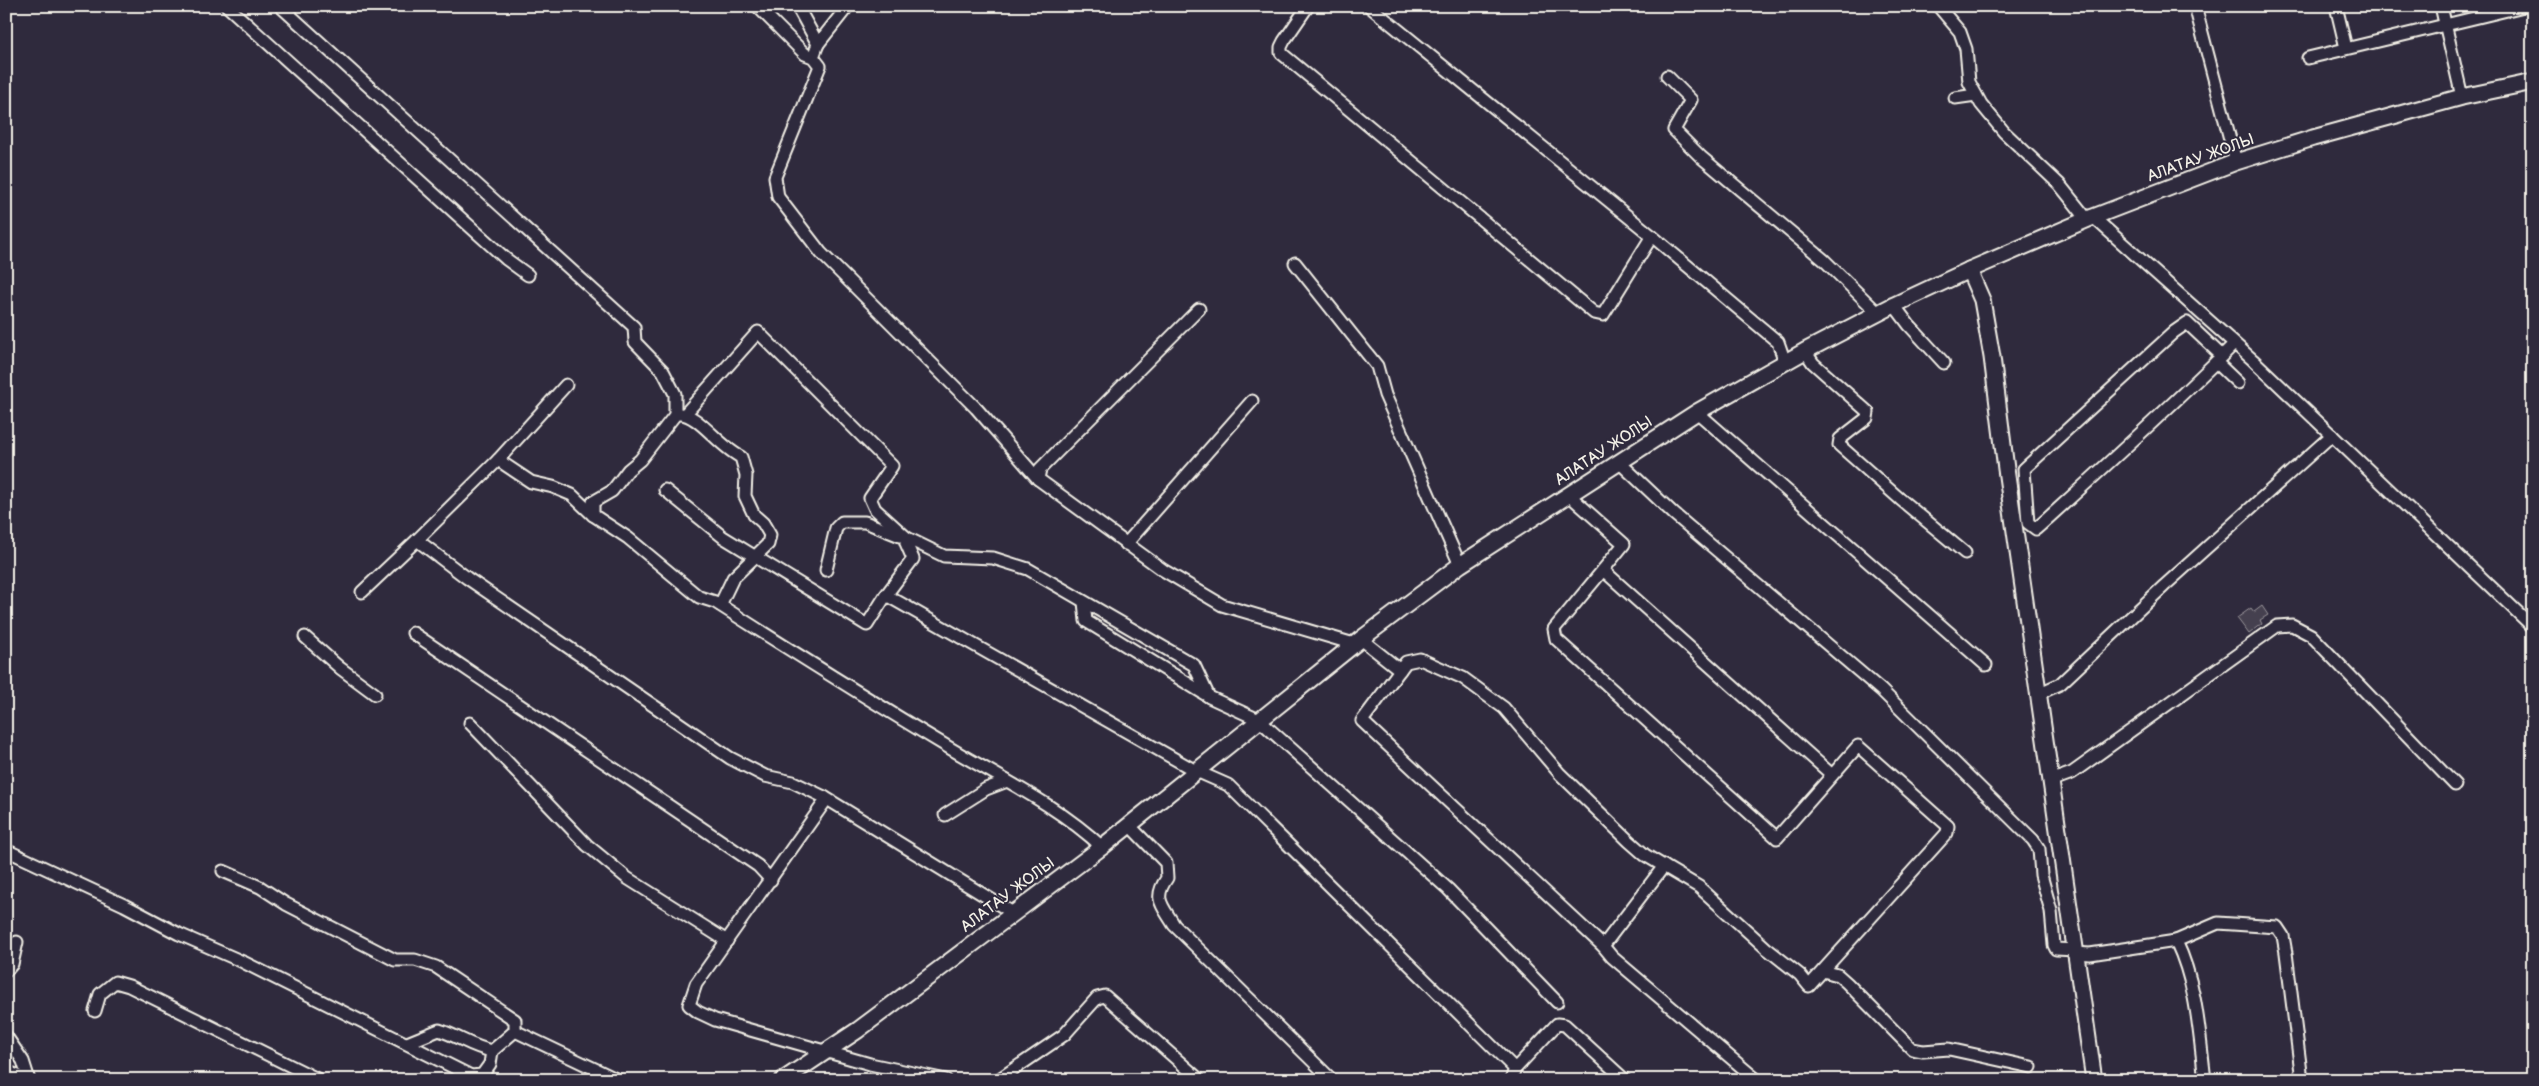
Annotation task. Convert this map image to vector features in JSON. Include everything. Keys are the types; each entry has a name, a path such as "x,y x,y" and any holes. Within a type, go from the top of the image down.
{"main road":[{"name":"АЛАТАУ ЖОЛЫ","path":"783,1080 858,1030 1102,847 1194,770 1354,644 1460,566 1697,412 1804,351 1894,305 1969,270 2090,218 2236,162 2313,138 2462,97 2533,82"},
{"path":"1969,270 1982,300 1992,357 2050,781 2094,1080"}],"street":[{"path":"227,6 506,259 528,275"},
{"path":"280,6 634,327 635,342 663,371 675,394 680,414"},
{"path":"757,6 805,54 813,57 820,66 775,177 778,196 821,253 976,408 1038,479 1163,570 1222,605 1354,644 1400,670"},
{"path":"797,6 818,44"},
{"path":"813,57 818,44 848,6"},
{"path":"1308,6 1280,46 1281,53 1594,313 1603,315 1652,236"},
{"path":"1369,6 1652,236 1778,342 1785,362"},
{"path":"1938,6 1960,32 1966,49 1969,82 1976,95 2004,132 2059,184 2090,218 2234,344 2533,627"},
{"path":"2195,6 2236,162"},
{"path":"2336,6 2346,48"},
{"path":"2441,6 2462,97"},
{"path":"2308,58 2524,6"},
{"path":"1667,76 1691,100 1674,130 1701,157 1824,260 1878,313"},
{"path":"1955,98 1976,95"},
{"path":"1295,263 1377,366 1385,395 1460,566"},
{"path":"1894,305 1909,325 1944,363"},
{"path":"1038,479 1040,469 1199,309"},
{"path":"2234,344 2219,359 2036,529 2028,523 2024,470 2174,332 2187,323 2219,359 2238,383"},
{"path":"593,515 593,502 612,491 680,414 758,332 892,466 870,498 875,509 906,538 906,543 913,559 886,595 867,625 723,537 666,490"},
{"path":"1804,351 1813,363 1868,412 1867,418 1840,439 1839,445 1965,553"},
{"path":"362,592 498,460 566,385"},
{"path":"1126,544 1252,401"},
{"path":"1697,412 1986,665"},
{"path":"680,414 694,417 724,447 741,456 746,475 745,496 754,515 763,523 770,534 768,544 733,578 720,605"},
{"path":"2038,694 2060,684 2186,566 2332,435"},
{"path":"498,460 531,482 553,486 572,495 593,515 628,538 699,597 720,605 841,684 1078,824 1102,847"},
{"path":"1619,462 1674,514 1881,690 2033,840 2039,849 2041,875 2054,929 2054,945 2056,949 2090,954 2176,941 2218,924 2277,927 2283,936 2286,953 2302,1080"},
{"path":"1569,495 1624,544 1554,629 1556,639 1777,838 1858,746 1948,826 1947,833 1823,972 1809,986 1800,975 1766,948 1699,888 1645,855 1560,774 1504,708 1463,678 1420,659 1406,662 1362,721 1603,946 1612,957 1757,1080"},
{"path":"826,570 836,528 842,522 865,522 906,538 944,556 993,558 1028,569 1194,665 1209,697"},
{"path":"417,540 467,578 730,758 765,776 793,782 824,796 1014,913"},
{"path":"1603,570 1832,775"},
{"path":"886,595 1194,770 1228,784 1513,1074 1557,1024 1566,1026 1625,1080"},
{"path":"1084,602 1086,621 1253,724 1448,889 1557,1002"},
{"path":"2050,781 2072,773 2277,626 2292,625 2311,635 2455,784"},
{"path":"413,632 758,866 771,880"},
{"path":"305,637 340,668 375,694"},
{"path":"470,723 587,846 627,878 727,941"},
{"path":"945,814 986,789 1008,781"},
{"path":"824,796 824,803 696,984 689,1005 698,1012 715,1020 824,1052 946,1080"},
{"path":"1129,825 1166,863 1168,878 1160,888 1159,901 1174,925 1332,1080"},
{"path":"6,850 124,904 179,934 243,962 298,992 471,1076 482,1075 490,1064 492,1051 515,1032"},
{"path":"1603,946 1664,866"},
{"path":"223,871 260,887 286,904 395,960 415,960 436,967 515,1020 515,1032"},
{"path":"2176,941 2187,965 2196,1000 2205,1080"},
{"path":"6,971 12,964 17,942"},
{"path":"1823,972 1838,975 1912,1048 1923,1051 1950,1049 2031,1067"},
{"path":"95,1011 100,994 115,982 129,986 320,1080"},
{"path":"998,1080 1064,1035 1097,998 1105,996 1200,1080"},
{"path":"407,1044 439,1030 465,1043 492,1051"},
{"path":"515,1032 618,1080"},
{"path":"6,1036 23,1061 29,1080"},
{"path":"6,1070 29,1080"}],"shaded area":[{"path":"2262,606 2268,615 2260,620 2262,624 2249,634 2237,618 2251,608 2254,612"}]}
